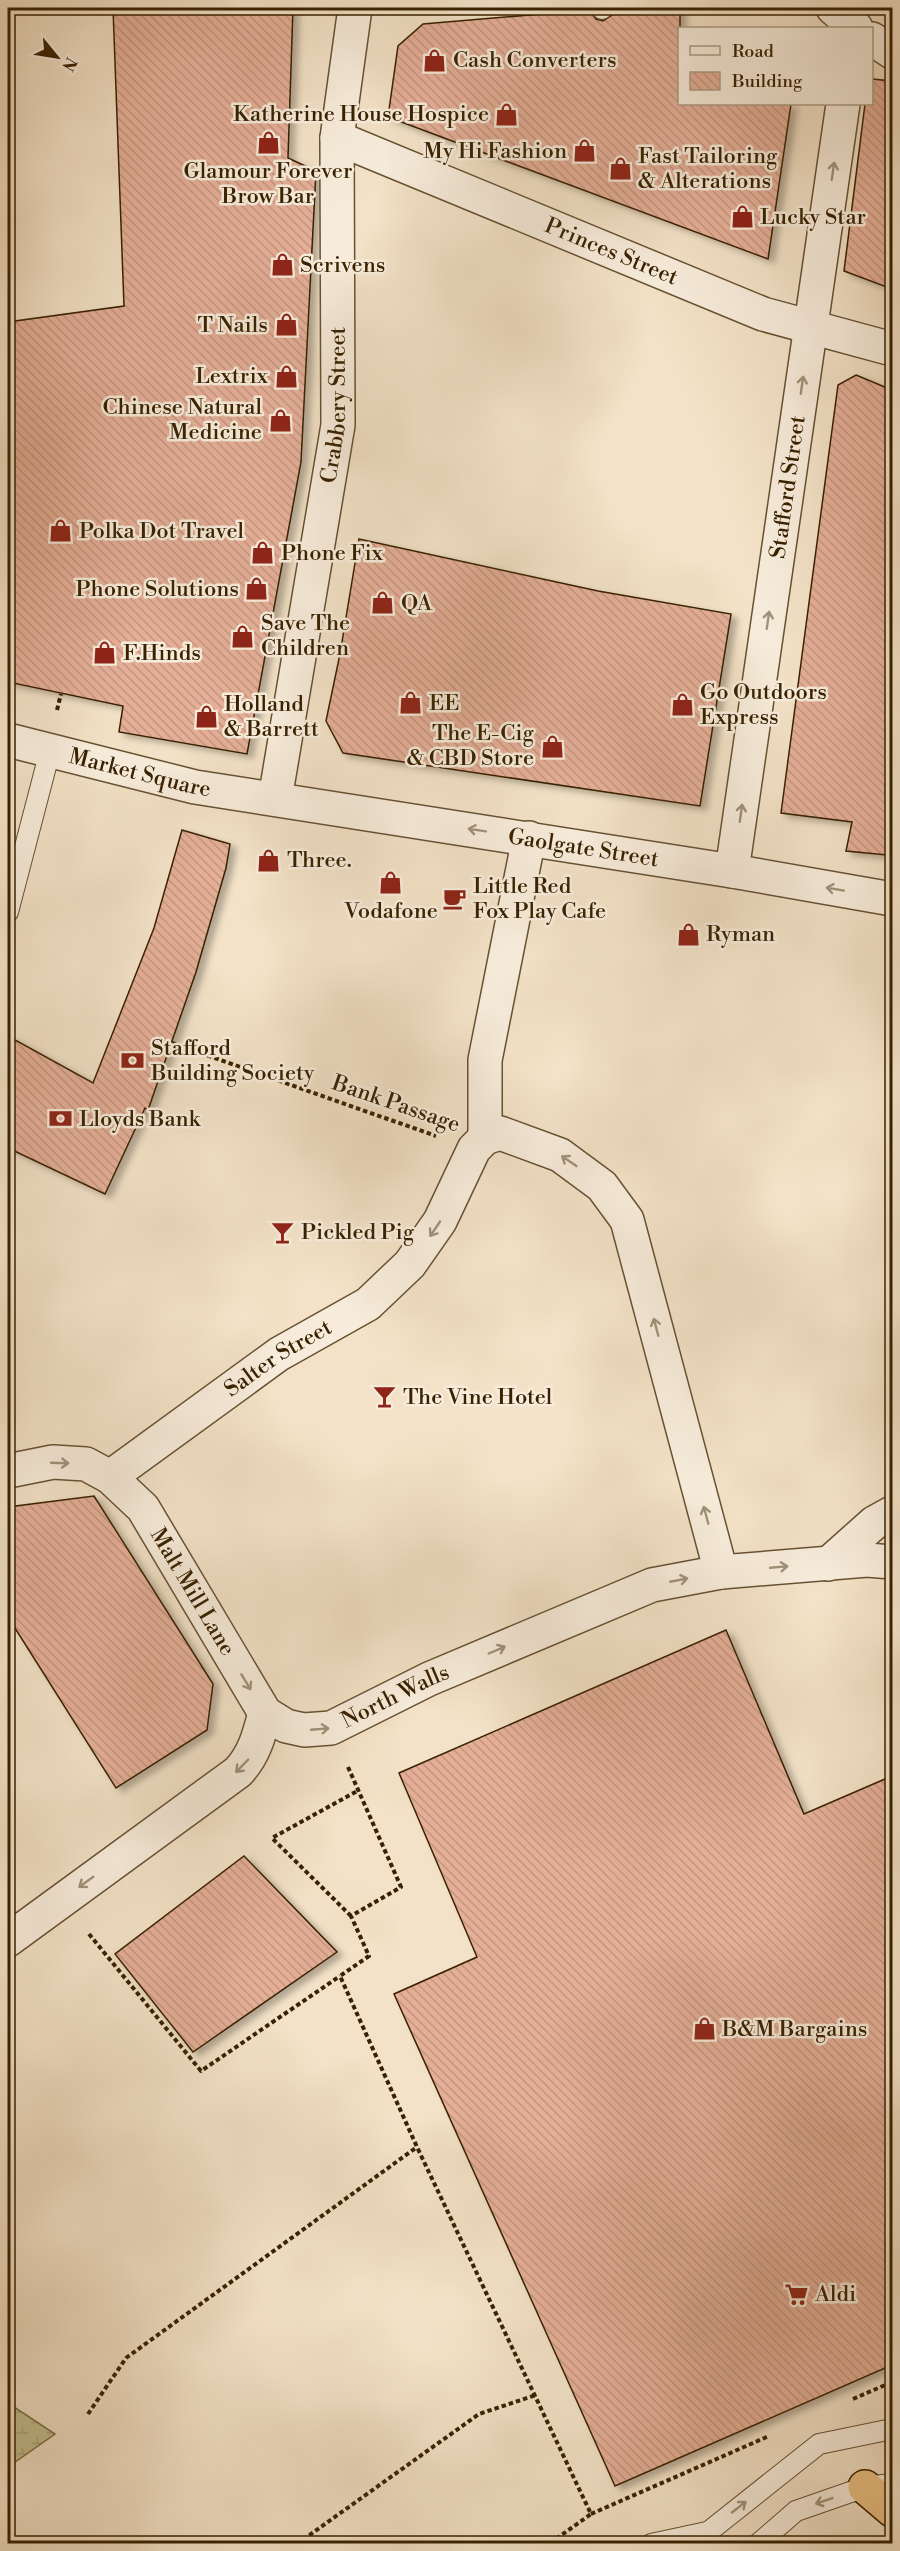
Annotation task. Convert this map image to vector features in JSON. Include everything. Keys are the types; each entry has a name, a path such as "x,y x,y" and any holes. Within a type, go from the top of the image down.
{"highway":[{"path":"879,2486 892,2510"}],"street":[{"name":"Crabbery Street","path":"275,799 338,425 337,138 355,8"},
{"path":"833,8 855,27"},
{"path":"873,40 892,51"},
{"name":"Stafford Street","path":"732,871 843,105"},
{"name":"Princes Street","path":"337,138 763,314 892,349"},
{"name":"Market Square","path":"8,740 195,787 275,799"},
{"name":"Gaolgate Street","path":"275,799 529,838 892,899"},
{"name":"Salter Street","path":"110,1477 279,1354 368,1304 410,1264 440,1221 479,1143 485,1060 529,838"},
{"path":"479,1143 500,1133 560,1155 602,1186 627,1220 721,1572"},
{"path":"8,1471 53,1462 86,1464 110,1477"},
{"name":"Malt Mill Lane","path":"110,1477 143,1508 265,1713"},
{"path":"828,1564 874,1523 892,1513"},
{"name":"North Walls","path":"265,1713 285,1726 304,1730 331,1728 429,1679 652,1585 721,1572 867,1560 892,1562"},
{"path":"8,1940 238,1772 249,1760 259,1739 265,1713"}],"lane":[{"path":"8,912 50,751"},
{"path":"651,2544 700,2538 819,2444 892,2429"},
{"path":"758,2544 796,2511 879,2486"},
{"path":"780,2544 796,2511"}],"path":[{"name":"Bank Passage","path":"172,1043 479,1143"},
{"path":"331,1728 401,1887 351,1916"},
{"path":"100,1948 201,2071 369,1956 351,1916 272,1838 359,1790"},
{"path":"340,1976 417,2147 591,2514"},
{"path":"88,2414 126,2358 417,2147"},
{"path":"850,2400 892,2382"},
{"path":"297,2544 479,2414 536,2395"},
{"path":"549,2544 591,2514 775,2433"}],"green space":[{"path":"8,2403 55,2434 8,2467"}],"building":[{"path":"113,8 293,8 288,158 316,171 301,462 247,754 119,732 123,706 8,682 8,322 124,306"},
{"path":"614,8 680,8 678,105 791,105 768,259 388,117 398,46 423,24 590,10 596,19 603,21 612,15"},
{"path":"873,79 892,81 892,289 844,271 865,105 873,105"},
{"path":"856,375 892,390 892,818 887,855 846,851 852,822 781,813 838,385"},
{"path":"359,539 598,591 731,614 700,806 343,753 326,721 340,654"},
{"path":"182,830 230,844 226,868 196,972 148,1110 145,1108 105,1194 8,1148 8,1036 93,1083 154,928"},
{"path":"94,1496 213,1684 207,1730 116,1788 8,1617 8,1507"},
{"path":"726,1630 804,1814 892,1776 892,2365 615,2486 394,1994 477,1957 399,1773"},
{"path":"244,1856 337,1952 193,2052 115,1954"}],"place":[{"name":"Cash Converters","path":"435,60"},
{"name":"Katherine House Hospice","path":"507,114"},
{"name":"Glamour Forever Brow Bar","path":"268,142"},
{"name":"My Hi Fashion","path":"585,151"},
{"name":"Fast Tailoring & Alterations","path":"620,169"},
{"name":"Lucky Star","path":"742,217"},
{"name":"Scrivens","path":"282,265"},
{"name":"T Nails","path":"286,325"},
{"name":"Lextrix","path":"286,376"},
{"name":"Chinese Natural Medicine","path":"280,420"},
{"name":"Polka Dot Travel","path":"61,531"},
{"name":"Phone Fix","path":"263,553"},
{"name":"Phone Solutions","path":"257,589"},
{"name":"QA","path":"383,603"},
{"name":"Save The Children","path":"243,636"},
{"name":"F.Hinds","path":"105,653"},
{"name":"EE","path":"411,703"},
{"name":"Go Outdoors Express","path":"682,705"},
{"name":"Holland & Barrett","path":"206,717"},
{"name":"The E-Cig & CBD Store","path":"552,746"},
{"name":"Three.","path":"269,860"},
{"name":"Vodafone","path":"391,882"},
{"name":"Little Red Fox Play Cafe","path":"455,899"},
{"name":"Ryman","path":"688,934"},
{"name":"Stafford Building Society","path":"133,1061"},
{"name":"Lloyds Bank","path":"61,1119"},
{"name":"Pickled Pig","path":"283,1232"},
{"name":"The Vine Hotel","path":"385,1397"},
{"name":"B&M Bargains","path":"704,2029"},
{"name":"Aldi","path":"797,2294"}]}
